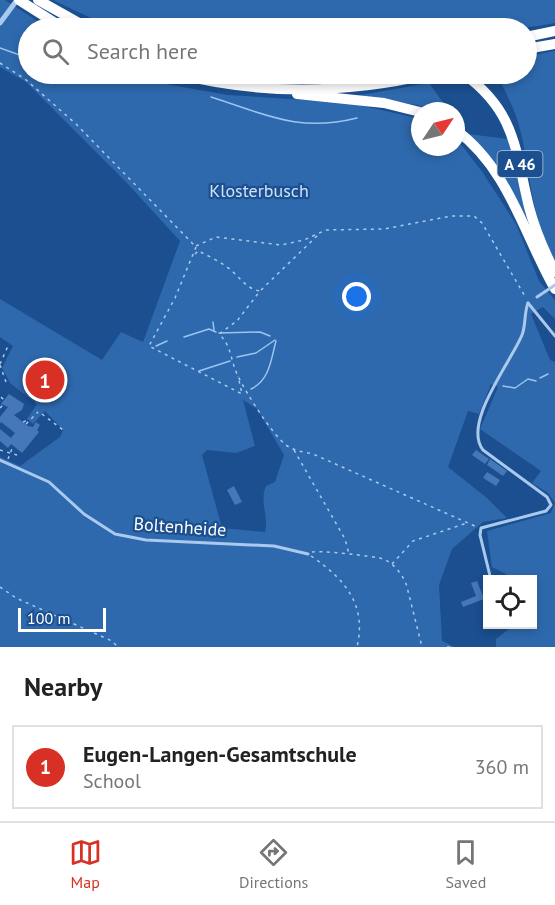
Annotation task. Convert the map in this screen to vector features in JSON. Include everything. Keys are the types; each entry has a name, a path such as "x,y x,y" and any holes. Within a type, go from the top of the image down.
{"highway":[{"path":"18,0 47,18"},
{"path":"38,0 70,18"},
{"path":"537,35 555,31"},
{"path":"537,47 555,44"},
{"path":"224,84 276,89 349,88 372,84"},
{"name":"A 46","path":"476,84 497,105 511,129 540,253"},
{"path":"276,89 312,97 384,103 411,109"},
{"path":"465,138 480,150 499,176 540,253 555,287"},
{"path":"540,253 555,272"}],"street":[{"path":"0,23 18,0"}],"lane":[{"path":"490,575 480,536 482,528 546,511 551,505 547,497 486,453 477,440 479,423 491,393 522,334 528,303 555,287"},
{"path":"528,303 555,336"},
{"name":"Boltenheide","path":"0,460 49,482 84,514 115,534 146,540 274,546 308,554"}],"path":[{"path":"0,63 18,75"},
{"path":"31,84 76,124 191,245 196,246 216,237 281,245 339,228 393,228 451,216 474,216 482,223 528,303"},
{"path":"196,246 195,254 166,318 149,346 242,394 229,346 218,332 237,321 260,291 269,285 320,232"},
{"path":"195,254 198,251 208,256 231,270 251,289 260,291"},
{"path":"7,385 0,364 8,346"},
{"path":"237,375 270,426 293,450 345,539 349,555"},
{"path":"1,397 4,400"},
{"path":"0,408 3,405"},
{"path":"26,424 38,412"},
{"path":"42,414 63,430"},
{"path":"23,422 31,419"},
{"path":"31,419 35,423"},
{"path":"7,462 13,446"},
{"path":"0,450 17,455"},
{"path":"293,450 313,454 482,528"},
{"path":"391,565 413,541 468,523"},
{"path":"357,647 361,628 360,615 350,594 326,566 308,554 314,550 384,559 391,565 404,578 422,647"},
{"path":"0,587 16,598 112,640 118,647"}],"green space":[{"name":"Klosterbusch","path":"0,0 5,0 33,18 18,18 18,77 0,67"},
{"path":"53,0 555,0 555,23 537,26 537,18 91,18"},
{"path":"555,51 555,264 536,214 519,125 502,84 537,84 537,54"},
{"name":"Klosterbusch","path":"28,84 167,84 228,95 351,103 411,117 411,156 465,156 465,150 483,173 516,224 539,281 555,300 555,319 543,307 531,314 550,360 555,362 555,503 548,493 532,483 541,471 480,429 498,387 491,384 479,414 468,411 448,467 487,498 507,518 483,522 452,549 439,585 442,641 455,647 0,647 0,457 20,466 60,437 63,430 45,411 33,424 27,419 37,404 10,383 2,368 13,346 0,337 0,299 102,360 121,332 143,342 180,241 126,182","holes":["243,400 257,409 284,455 275,482 266,486 264,492 265,532 222,528 202,455 207,450 236,453 255,446"]},
{"path":"430,84 443,102 411,102 411,104 355,96"},
{"path":"468,134 508,139 529,228"},
{"path":"555,503 555,647 496,647 496,639 509,629 537,629 537,575 506,575 492,567 487,531 551,513"}],"building":[{"path":"9,394 24,404 22,410 14,415 28,426 33,427 36,422 40,425 37,430 39,432 22,453 11,444 8,448 0,441 0,429 11,438 15,433 1,422 0,424 0,417 8,407 1,404"},
{"path":"476,450 489,459 485,464 472,455"},
{"path":"490,459 507,471 503,476 487,465"},
{"path":"487,472 500,480 496,486 483,478"},
{"path":"234,486 242,502 235,505 227,490"},
{"path":"477,581 483,599 463,607 461,602 476,596 471,583"}],"waterway":[{"path":"0,48 18,54"},
{"path":"211,97 282,120 317,123 357,118"},
{"path":"213,322 214,330"},
{"path":"184,337 209,329 216,332"},
{"path":"219,333 260,332 270,336"},
{"path":"237,357 256,353 275,340"},
{"path":"156,346 167,341"},
{"path":"251,389 266,375 276,341"},
{"path":"199,371 230,361"},
{"path":"540,378 548,374"},
{"path":"503,386 515,388 528,379 536,381"}],"place":[{"name":"Eugen-Langen-Gesamtschule","path":"45,380"}]}
